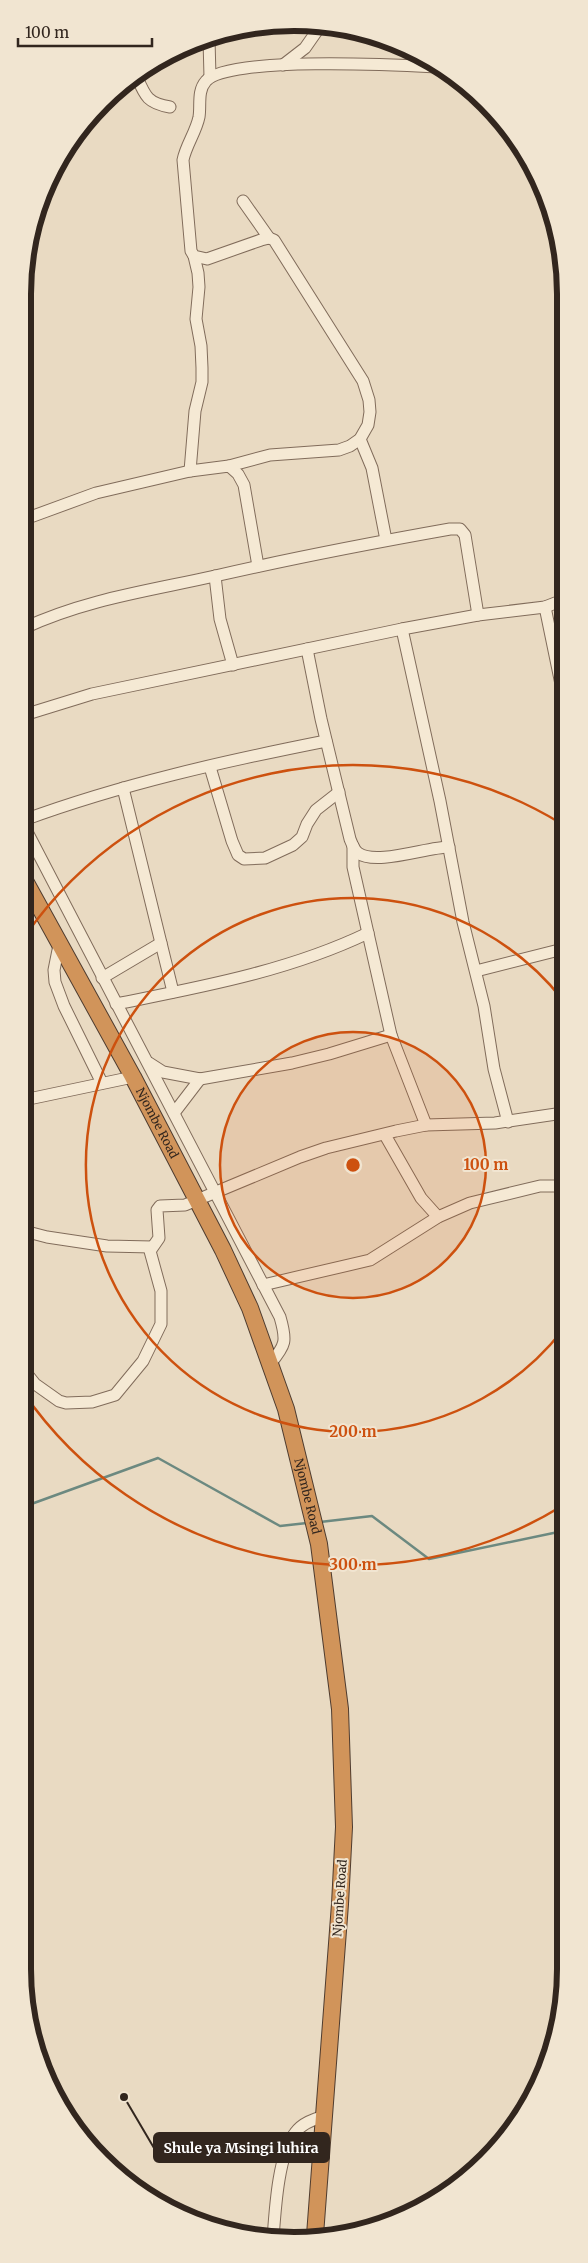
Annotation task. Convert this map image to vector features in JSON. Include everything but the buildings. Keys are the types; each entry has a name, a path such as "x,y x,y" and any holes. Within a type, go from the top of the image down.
{"highway":[{"name":"Njombe Road","path":"31,892 133,1077 250,1308 286,1409 319,1544 340,1709 344,1827 315,2231"}],"street":[{"path":"283,65 305,48 316,32"},
{"path":"190,471 195,411 202,382 202,368 196,319 200,287 194,256 190,246 183,160 186,146 199,117 200,96 203,86 210,76 209,45"},
{"path":"210,76 229,70 283,65 426,67"},
{"path":"140,82 150,100 170,107"},
{"path":"31,516 96,493 190,471 229,466 270,455 338,450 360,439 368,426 370,412 363,381 307,295 279,245 269,238 243,201"},
{"path":"194,256 207,259 269,238"},
{"path":"360,439 372,468 386,540"},
{"path":"229,466 238,474 244,485 258,566"},
{"path":"31,625 50,616 97,600 386,540 450,529 460,529 466,535 478,615"},
{"path":"215,576 220,619 234,665"},
{"path":"31,713 92,694 402,628 478,615 545,607 557,602"},
{"path":"545,607 557,665"},
{"path":"402,628 449,847 463,922 476,970 494,1069 508,1122"},
{"path":"307,649 326,741 353,846 353,867 391,1035 426,1125"},
{"path":"31,817 68,804 123,788 262,754 326,741"},
{"path":"210,767 232,841 238,855 244,859 265,858 293,845 302,837 307,824 316,810 339,792"},
{"path":"123,788 173,992"},
{"path":"31,840 174,1113 213,1192 280,1317 285,1333 285,1344 270,1364"},
{"path":"353,846 358,852 367,856 380,857 427,848 449,847"},
{"path":"116,1004 254,974 312,957 368,933"},
{"path":"102,978 161,943"},
{"path":"59,945 54,970 55,982 64,1006 102,1083"},
{"path":"476,970 557,950"},
{"path":"148,1063 162,1072 200,1079 292,1063 391,1035"},
{"path":"31,1098 133,1077"},
{"path":"174,1113 200,1079"},
{"path":"31,1377 42,1389 59,1401 80,1404 108,1399 115,1395 142,1361 161,1324 162,1300 151,1258 152,1247 158,1238 157,1210 160,1206 184,1205 326,1148 426,1125 472,1125 508,1122 557,1114"},
{"path":"385,1135 421,1198 438,1217"},
{"path":"263,1285 370,1260 438,1217 470,1203 540,1186 557,1186"},
{"path":"31,1233 107,1246 152,1247"},
{"path":"274,2231 285,2149 302,2126 325,2116"}],"waterway":[{"path":"31,1504 158,1458 280,1526 307,1523"},
{"path":"320,1522 372,1516 429,1559 557,1532"}],"place":[{"name":"Shule ya Msingi luhira","path":"124,2097"}]}
